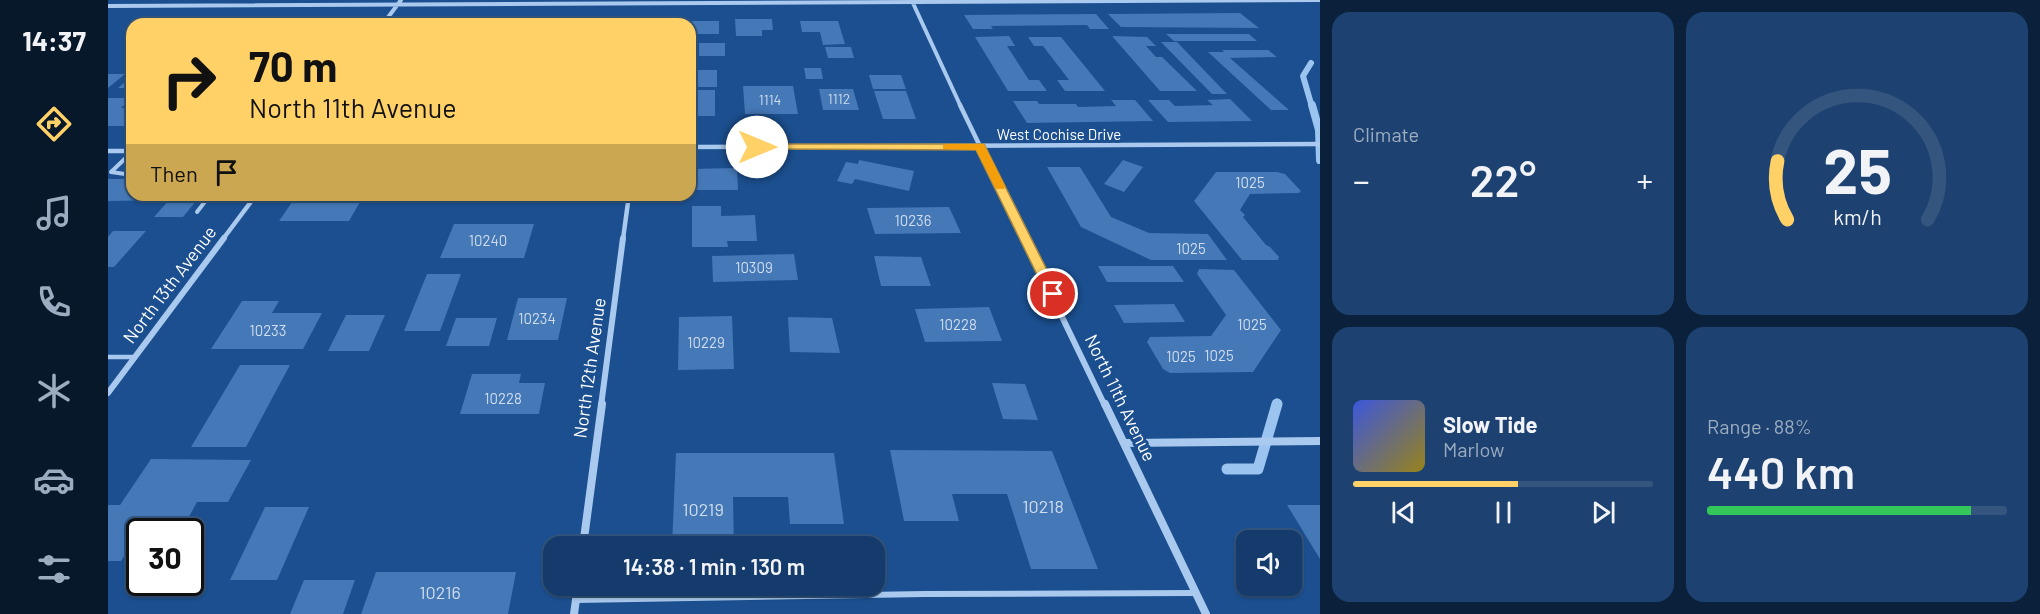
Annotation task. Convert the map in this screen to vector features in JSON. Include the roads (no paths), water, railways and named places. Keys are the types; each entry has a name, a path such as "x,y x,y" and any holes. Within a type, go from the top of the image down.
{"street":[{"path":"388,18 401,0"},
{"path":"108,6 1320,0"},
{"name":"North 11th Avenue","path":"912,1 980,147 1206,614"},
{"name":"West Cochise Drive","path":"696,147 1320,144"},
{"path":"108,151 126,151"},
{"name":"North 13th Avenue","path":"108,393 252,201"},
{"name":"North 12th Avenue","path":"584,536 628,201"},
{"path":"1125,443 1320,441"},
{"path":"574,614 577,596"}],"lane":[{"path":"126,157 111,172 126,174"},
{"path":"197,212 205,201"},
{"path":"108,357 135,357"},
{"path":"576,600 937,594 1196,593"}],"waterway":[{"path":"1311,63 1303,76 1312,107"},
{"path":"1312,105 1319,130 1320,160"},
{"path":"1227,469 1258,469 1277,404"}]}
